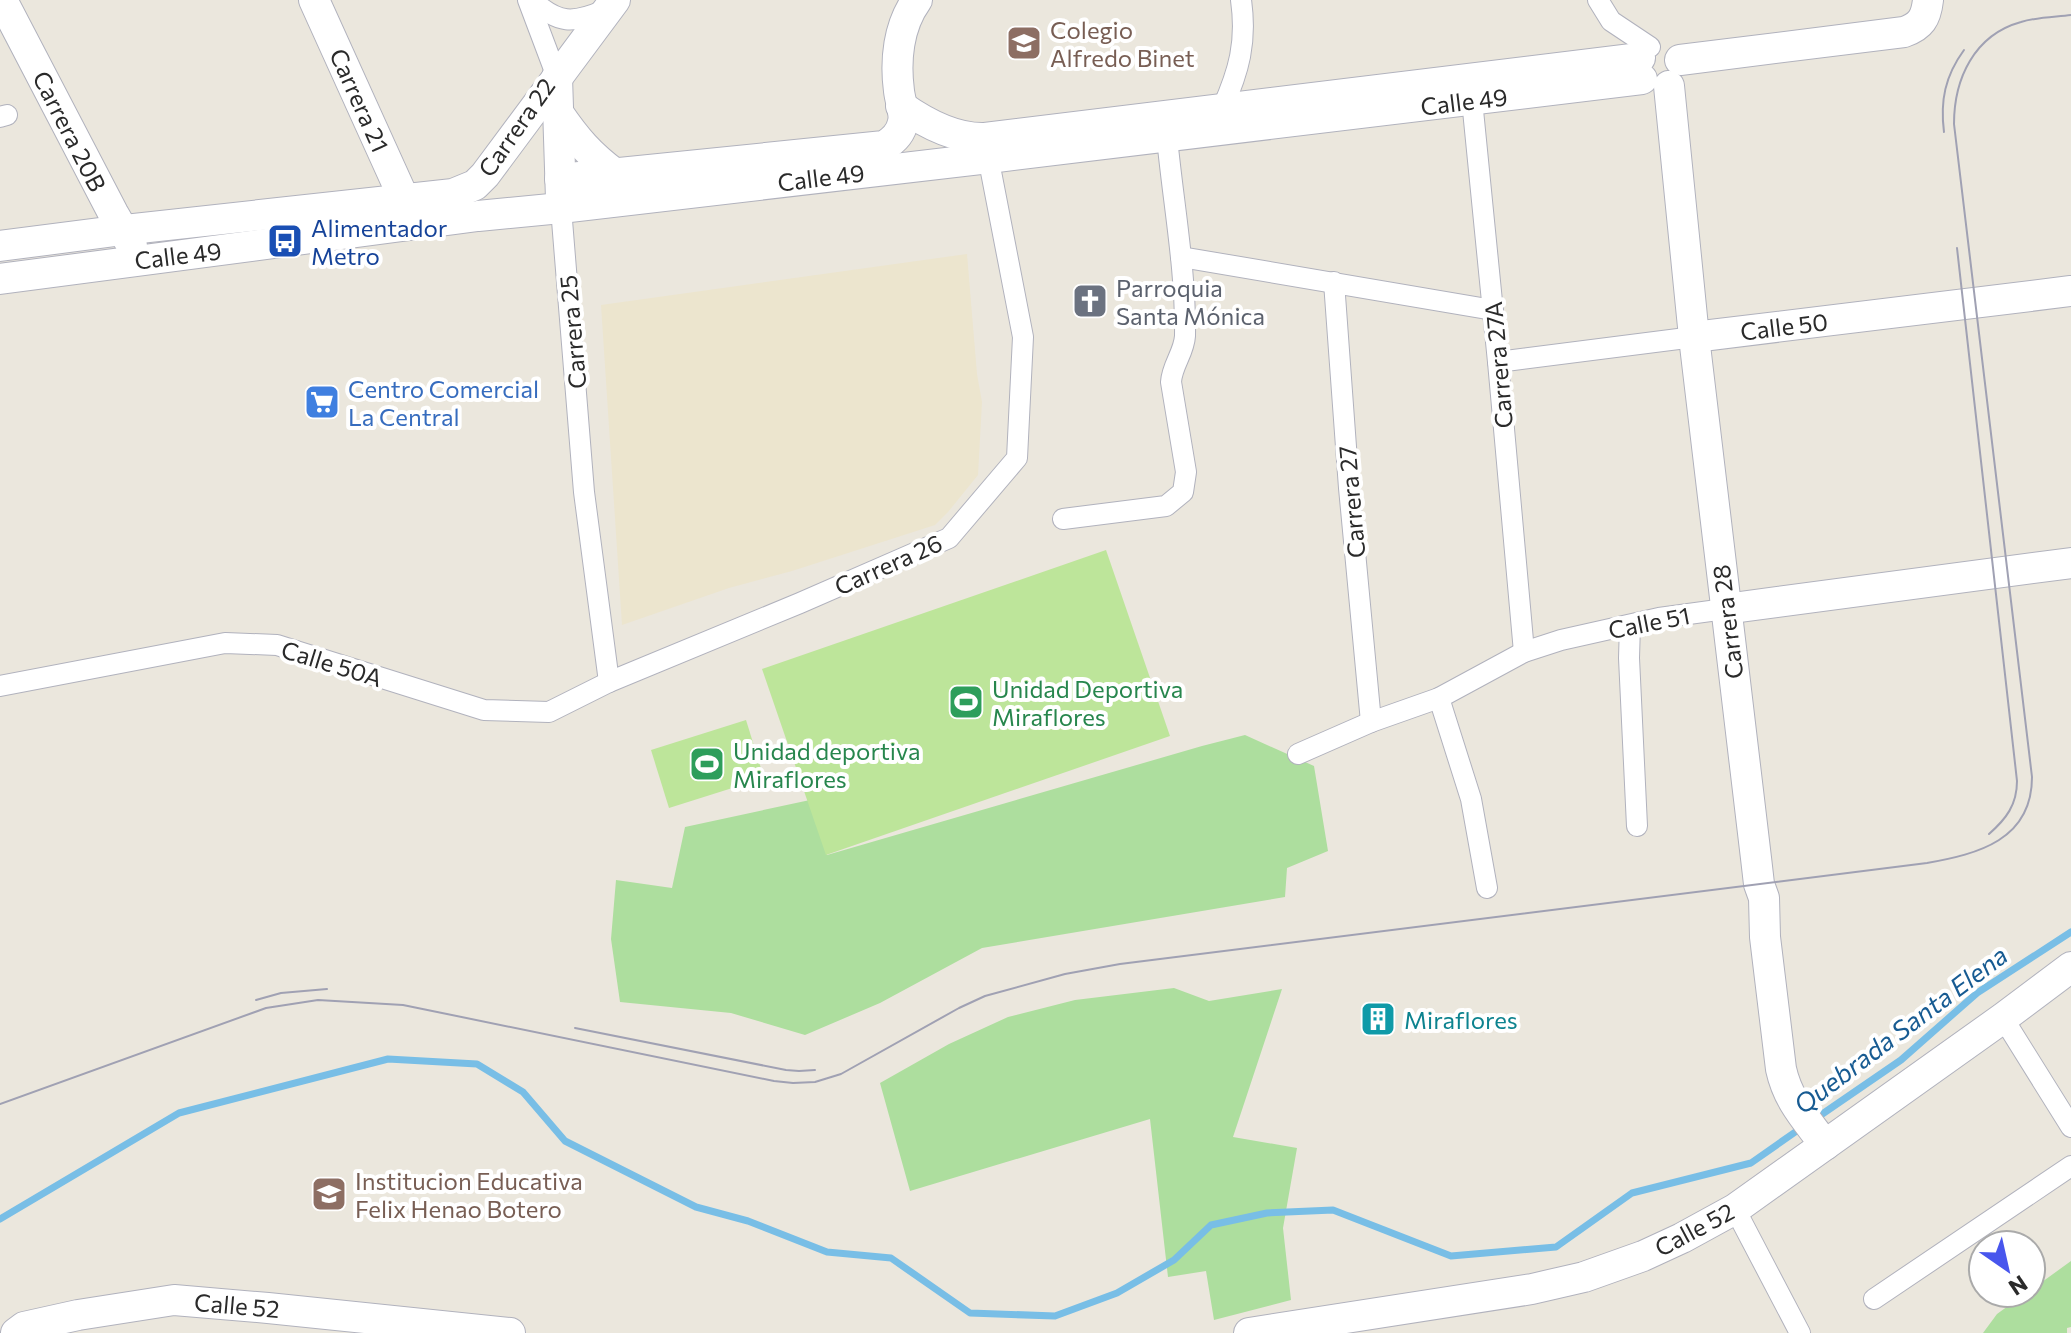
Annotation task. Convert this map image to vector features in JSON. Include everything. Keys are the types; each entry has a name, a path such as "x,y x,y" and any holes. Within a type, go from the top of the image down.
{"main road":[{"name":"Carrera 20B","path":"2,0 140,260"},
{"name":"Carrera 21","path":"314,0 405,201"},
{"path":"901,106 896,70 898,46 917,0"},
{"path":"557,77 612,4"},
{"name":"Calle 49","path":"561,193 888,169 987,148 1656,66 1904,32 1914,29 1925,11"},
{"name":"Carrera 28","path":"1656,66 1694,337 1759,884 1764,898 1765,937 1781,1069 1790,1098 1821,1140"},
{"name":"Carrera 25","path":"557,77 561,193"},
{"name":"Carrera 22","path":"453,194 475,185 485,175 557,77"},
{"name":"Calle 49","path":"1166,126 1222,109 1471,89"},
{"name":"Calle 49","path":"901,106 919,119 987,148"},
{"name":"Calle 49","path":"0,279 465,218 561,193 622,172 884,146 894,141 904,121 901,106"},
{"path":"559,114 593,157 622,172"},
{"name":"Calle 49","path":"0,246 453,194"},
{"name":"Calle 50","path":"1694,337 2071,291"},
{"name":"Calle 51","path":"1725,609 2071,563"},
{"name":"Calle 52","path":"1249,1333 1532,1289 1584,1277 1643,1256 1735,1209 1821,1140 2003,1018 2071,967"},
{"name":"Calle 52","path":"24,1331 78,1315 174,1300 510,1333"}],"street":[{"name":"Carrera 22","path":"530,0 550,16 561,19 584,19 612,4"},
{"name":"Carrera 22","path":"530,0 557,77"},
{"path":"1222,109 1242,52 1244,26 1241,0"},
{"path":"1598,0 1611,21 1656,66"},
{"name":"Carrera 27A","path":"1471,89 1524,652"},
{"path":"1063,519 1166,506 1183,492 1186,472 1171,382 1172,371 1185,339 1181,257 1166,126"},
{"name":"Carrera 26","path":"609,682 949,538 1017,458 1023,337 987,148"},
{"name":"Carrera 25","path":"561,193 584,492 609,682"},
{"path":"1181,257 1493,310"},
{"name":"Carrera 27","path":"1334,282 1371,722"},
{"name":"Calle 50","path":"1498,362 1694,337"},
{"name":"Calle 51","path":"1298,754 1371,722 1439,698 1524,652 1561,640 1659,618 1725,609"},
{"path":"1630,625 1637,826"},
{"name":"Calle 50A","path":"0,686 225,643 277,645 484,710 549,712 609,682"},
{"path":"1439,698 1471,799 1487,888"},
{"path":"2003,1018 2071,1127"},
{"path":"1874,1299 2071,1166"},
{"path":"1735,1209 1800,1333"}],"shaded area":[{"path":"967,254 982,402 978,475 948,512 935,525 729,588 622,625 601,305"}],"green space":[{"name":"Unidad Deportiva Miraflores","path":"1106,550 1170,736 826,855 762,669"},
{"name":"Unidad deportiva Miraflores","path":"746,720 764,778 669,808 651,750"},
{"path":"1245,735 1314,766 1328,851 1287,868 1285,897 982,948 880,1003 805,1035 731,1013 620,1002 611,939 616,880 672,888 685,827 810,800 827,855"},
{"path":"1174,988 1209,1001 1282,989 1233,1137 1297,1148 1283,1228 1291,1300 1214,1320 1206,1271 1168,1277 1150,1119 910,1191 880,1083 949,1044 1008,1017 1075,1000"},
{"path":"2071,1261 2071,1327 2067,1328 2067,1333 1983,1333 2004,1309 2047,1309 2047,1278"}],"waterway":[{"name":"Quebrada Santa Elena","path":"1815,1119 1901,1060 1977,993 2071,932"},
{"name":"Quebrada Santa Elena","path":"0,1219 179,1113 388,1059 477,1064 523,1092 565,1141 696,1207 748,1221 827,1252 891,1258 970,1313 1055,1316 1117,1293 1174,1260 1211,1225 1267,1213 1333,1210 1451,1256 1556,1247 1632,1193 1751,1163 1801,1128"}],"tram line":[{"path":"0,1104 266,1008 318,1000 403,1005 774,1081 815,1082 841,1074 985,996 1065,974 1120,964 1927,863 1965,855 1999,840 2023,816 2030,798 2032,777 1954,124 1955,107 1970,61 1991,37 2021,22 2071,15"},
{"path":"1944,132 1945,89 1952,69 1964,50"},
{"path":"1957,248 2017,781 2009,811 1989,834"},
{"path":"256,1000 281,993 327,989"},
{"path":"575,1028 786,1070 815,1070"}],"place":[{"name":"Colegio Alfredo Binet","path":"1024,43"},
{"name":"Alimentador Metro","path":"285,241"},
{"name":"Parroquia Santa Mónica","path":"1090,301"},
{"name":"Centro Comercial La Central","path":"322,402"},
{"name":"Unidad Deportiva Miraflores","path":"966,702"},
{"name":"Unidad deportiva Miraflores","path":"707,764"},
{"name":"Miraflores","path":"1378,1019"},
{"name":"Institucion Educativa Felix Henao Botero","path":"329,1194"}]}
